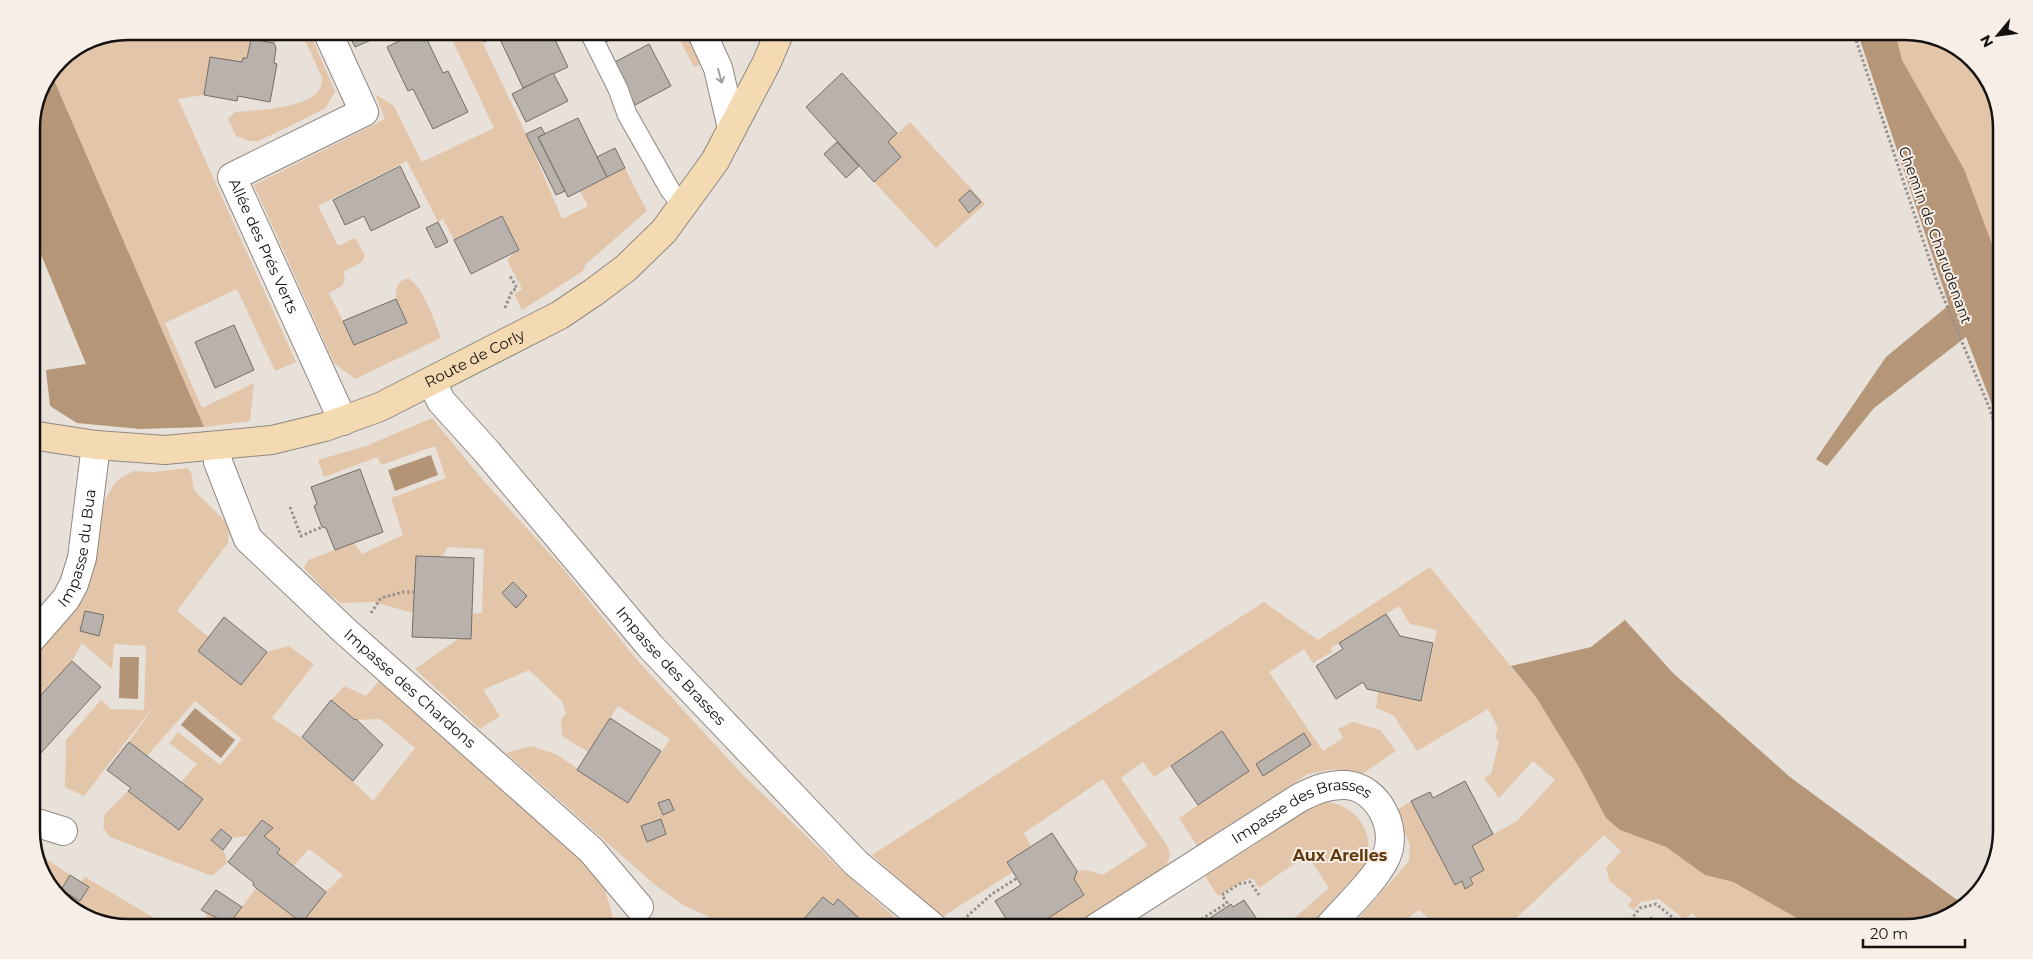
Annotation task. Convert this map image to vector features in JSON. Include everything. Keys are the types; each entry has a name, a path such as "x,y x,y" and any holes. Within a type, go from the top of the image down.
{"street":[{"name":"Allée des Prés Verts","path":"331,40 364,112 232,177 344,421"},
{"path":"705,40 718,68 732,128"},
{"name":"Route de Corly","path":"40,435 96,445 165,450 216,447 272,440 344,421 380,408 560,315 626,268 664,231 714,161 767,62 772,40"},
{"name":"Impasse des Brasses","path":"432,382 441,401 487,452 650,646 856,863 923,919"},
{"name":"Impasse du Bua","path":"40,630 66,599 74,584 82,558 96,445"},
{"name":"Impasse des Chardons","path":"216,447 218,462 248,539 345,631 591,850 639,907"},
{"name":"Impasse des Brasses","path":"1110,919 1299,798 1328,785 1348,785 1364,790 1380,806 1389,822 1391,841 1386,857 1376,873 1336,919"},
{"path":"40,824 63,831"}],"lane":[{"path":"594,40 618,89 627,114 670,190 682,205"}],"path":[{"name":"Chemin de Charudenant","path":"1856,40 1937,282 1993,420"},
{"path":"510,276 517,288 512,291"},
{"path":"290,507 300,536 322,528"},
{"path":"367,619 381,598 403,592 414,592"},
{"path":"965,919 992,894 1017,878"},
{"path":"1202,919 1227,903 1222,895 1245,882 1250,882 1259,895"},
{"path":"1631,919 1640,908 1656,904 1675,919"}],"shaded area":[{"path":"128,40 251,40 247,58 243,58 242,62 210,57 204,95 178,99 296,362 275,371 237,289 165,323 202,408 254,383 250,421 204,427 54,80 58,74 79,55 89,49 111,42"},
{"path":"257,40 280,40 274,43"},
{"path":"304,40 313,40 335,91 326,108 259,141 249,141 236,136 228,119 235,112 288,106 313,96 320,88 322,78"},
{"path":"452,40 481,40 528,138 562,219 588,206 580,191 625,168 647,211 586,264 583,271 522,310 514,294 522,289 507,260 519,249 502,216 454,240 443,219 438,222 407,161 318,206 338,246 355,238 365,255 362,262 343,272 345,279 342,286 329,293 343,321 396,299 398,286 401,281 408,278 414,282 424,296 441,338 355,379 334,363 254,185 385,119 375,94 394,106 422,162 494,128"},
{"path":"680,40 694,40 705,62 694,67"},
{"path":"1860,40 1897,40 1902,60 1964,169 1993,247 1993,408 1966,337 1874,408 1827,466 1816,459 1886,357 1949,305"},
{"path":"1897,40 1917,41 1939,47 1963,62 1984,89 1993,122 1993,248 1964,169 1902,60"},
{"path":"54,80 204,427 140,429 77,423 50,406 46,370 86,364 40,252 40,122 43,105"},
{"path":"910,122 985,204 936,248 874,182 901,157 888,142"},
{"path":"432,418 482,479 561,566 638,661 742,774 837,866 897,919 860,919 838,900 833,905 823,897 804,919 713,919 683,905 654,884 506,753 531,746 556,754 628,803 670,739 618,706 588,752 562,736 561,719 566,714 562,701 529,670 483,690 500,716 480,729 415,669 458,639 471,639 472,614 482,613 484,549 448,547 442,557 416,556 413,613 374,602 341,603 329,595 304,568 308,560 354,543 362,554 403,535 391,498 446,478 435,446 381,465 378,457 324,477 318,460 366,446"},
{"path":"431,455 438,475 395,491 388,470"},
{"path":"187,468 191,472 194,490 229,525 228,543 177,611 209,637 198,651 241,685 267,652 289,646 314,664 272,718 325,756 373,801 415,748 380,719 355,720 331,700 344,686 366,696 379,681 562,836 602,880 614,919 233,919 256,888 326,892 343,875 309,849 293,867 277,853 279,849 264,836 273,828 262,820 249,836 232,838 221,829 211,841 223,850 228,862 212,876 110,837 103,828 105,814 128,791 178,830 203,799 181,782 197,764 169,743 178,732 220,765 242,739 195,701 147,756 129,742 157,702 84,796 65,787 66,740 101,700 111,709 144,710 146,646 114,644 112,669 82,643 72,661 40,696 40,649 87,589 105,500 113,486 119,479 134,471 154,472"},
{"path":"1430,567 1536,697 1580,769 1606,818 1620,830 1666,847 1705,875 1732,882 1798,919 1698,919 1692,913 1684,919 1659,899 1640,902 1634,910 1628,906 1632,899 1610,882 1606,868 1621,851 1604,835 1515,919 1429,919 1419,910 1406,919 1358,919 1409,861 1410,845 1395,811 1411,801 1455,885 1462,881 1465,888 1473,884 1470,878 1484,870 1472,846 1517,821 1555,780 1533,761 1499,798 1484,778 1491,774 1499,742 1495,736 1498,728 1488,709 1417,751 1393,715 1376,708 1378,692 1422,700 1437,630 1410,624 1399,606 1331,648 1332,652 1313,663 1304,649 1269,672 1323,751 1343,738 1338,729 1353,722 1380,730 1396,751 1362,774 1334,769 1308,774 1197,846 1179,818 1249,770 1222,731 1154,777 1143,762 1121,778 1166,844 1170,854 1169,860 1163,869 1082,919 1047,919 1084,895 1074,879 1077,871 1087,870 1103,875 1147,846 1103,779 1024,833 1031,847 1007,862 1013,872 942,917 872,855 1264,602 1318,640"},
{"path":"1625,620 1673,673 1790,777 1958,901 1944,910 1917,918 1798,919 1733,882 1705,875 1666,847 1620,830 1606,818 1580,769 1536,697 1511,666 1591,647"},
{"path":"120,657 139,657 138,699 119,698"},
{"path":"195,708 235,740 221,758 181,725"},
{"path":"1325,802 1346,808 1361,822 1368,842 1366,864 1316,919 1293,919 1329,888 1307,855 1259,888 1254,880 1249,878 1218,896 1205,876 1313,806"},
{"path":"45,858 70,875 62,889 49,870"},
{"path":"85,877 156,919 116,918 84,907 74,901 65,892 80,901 89,887 81,882"},
{"path":"205,911 220,919 207,919"}],"building":[{"path":"251,40 274,43 276,48 274,63 277,64 270,102 238,96 237,101 204,95 210,57 242,62 243,58 247,58"},
{"path":"352,40 369,40 369,41 355,47"},
{"path":"401,40 427,40 443,73 448,71 468,112 433,129 413,89 408,91 387,47"},
{"path":"500,40 555,40 568,67 523,88"},
{"path":"649,44 671,86 635,105 613,63"},
{"path":"553,73 568,101 526,122 512,94"},
{"path":"842,73 897,133 888,142 901,157 874,182 806,107"},
{"path":"578,118 607,177 568,197 538,137"},
{"path":"541,127 545,134 538,137 565,191 556,195 526,134"},
{"path":"837,142 859,166 846,178 824,154"},
{"path":"615,148 625,168 607,177 597,157"},
{"path":"400,166 420,207 371,231 364,216 345,225 333,200"},
{"path":"970,190 981,202 969,213 959,200"},
{"path":"502,216 519,250 471,274 454,240"},
{"path":"438,222 448,242 436,248 426,228"},
{"path":"396,299 407,323 354,345 343,321"},
{"path":"234,325 254,370 215,388 195,342"},
{"path":"360,469 383,532 335,550 326,528 322,527 314,506 317,504 311,487"},
{"path":"416,556 474,558 471,639 412,637"},
{"path":"513,582 527,596 516,608 502,593"},
{"path":"85,611 104,615 99,636 80,631"},
{"path":"1386,614 1400,636 1433,643 1421,701 1367,689 1363,682 1336,699 1316,666 1343,649 1339,643"},
{"path":"224,617 267,652 241,685 198,651"},
{"path":"72,661 101,687 40,754 40,696"},
{"path":"331,700 356,719 383,745 353,781 302,737"},
{"path":"610,718 661,751 628,803 577,770"},
{"path":"1222,731 1249,771 1198,805 1171,766"},
{"path":"1304,733 1311,745 1263,776 1256,764"},
{"path":"129,742 203,799 179,830 128,791 131,788 107,770"},
{"path":"1465,781 1493,834 1472,846 1484,870 1470,878 1473,884 1465,889 1462,881 1455,885 1411,801 1430,792 1433,798"},
{"path":"669,799 674,810 663,815 658,803"},
{"path":"661,819 666,834 647,842 641,826"},
{"path":"262,820 273,828 264,836 280,849 277,853 326,892 305,919 297,919 256,888 253,885 254,883 228,862"},
{"path":"221,829 232,838 223,850 211,840"},
{"path":"1052,833 1077,871 1074,879 1084,895 1047,919 1006,919 995,901 1021,885 1007,862"},
{"path":"70,875 89,887 80,901 62,889"},
{"path":"216,890 242,907 233,919 219,919 201,910"},
{"path":"823,897 833,905 838,899 860,919 804,919"},
{"path":"1244,900 1257,919 1208,919 1231,904 1233,907"}],"district":[{"name":"Aux Arelles","path":"1340,855"}]}
